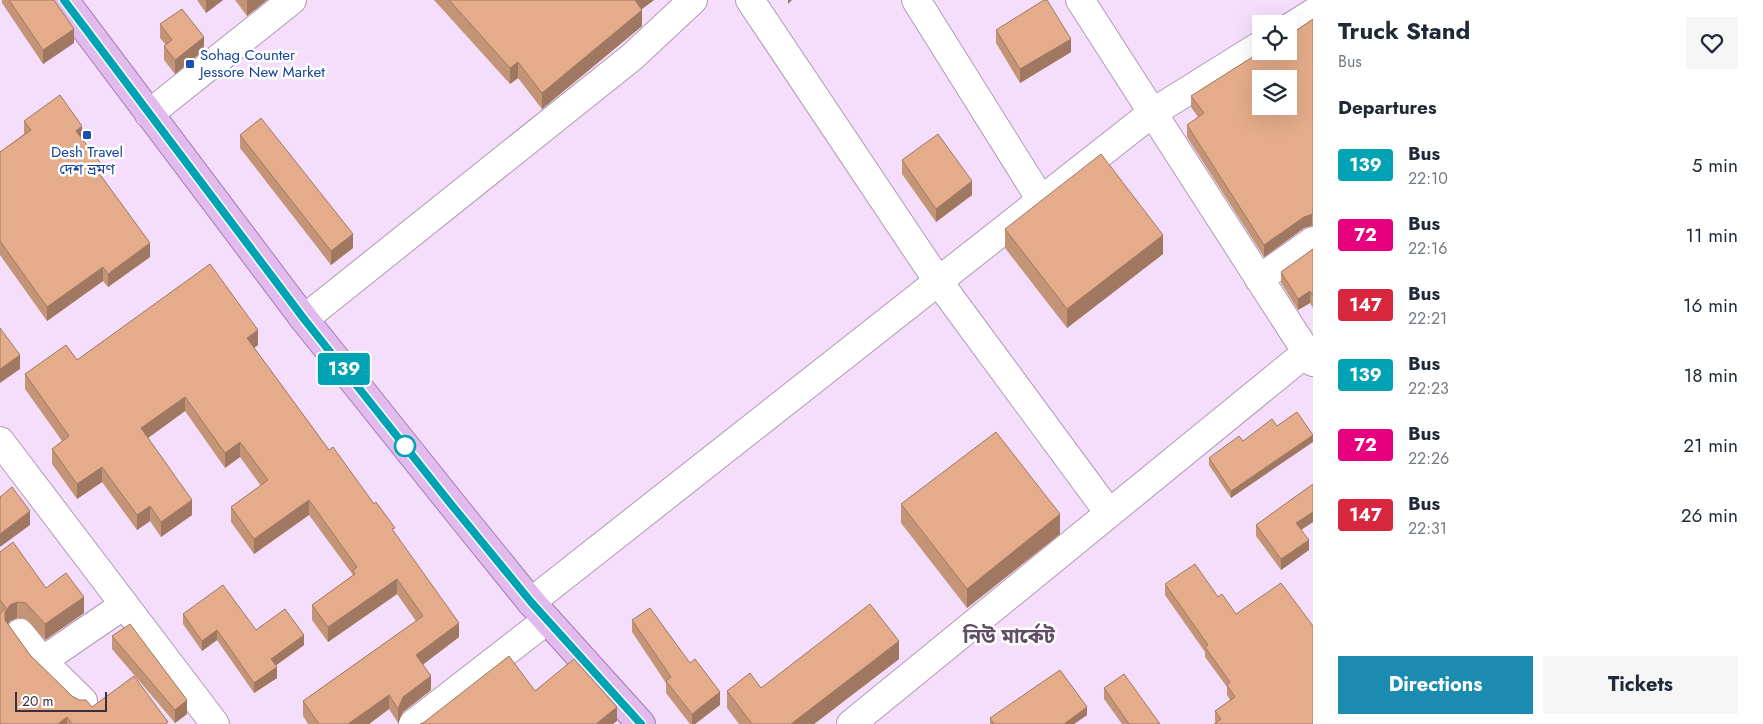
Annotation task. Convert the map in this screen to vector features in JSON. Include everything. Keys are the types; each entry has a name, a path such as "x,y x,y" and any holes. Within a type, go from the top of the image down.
{"highway":[{"path":"69,2 149,114 304,319 539,611 641,724"}],"street":[{"path":"149,114 292,0"},
{"path":"304,319 632,57 693,0"},
{"path":"750,0 938,281 1109,513"},
{"path":"916,0 1041,200"},
{"path":"861,721 1109,513 1310,357 1080,0"},
{"path":"1297,23 1313,13"},
{"path":"413,724 539,611 938,281 1152,112 1252,51"},
{"path":"1260,279 1313,241"},
{"path":"0,441 215,724"},
{"path":"42,661 124,605"},
{"path":"20,633 42,661 83,701"}],"building":[{"path":"9,0 54,0 74,29 43,50"},
{"path":"449,0 635,0 642,10 542,93 518,62 510,68"},
{"path":"1044,0 1047,0 1071,39 1020,69 996,30"},
{"path":"182,9 204,37 175,60 164,46 172,40 160,24"},
{"path":"1313,19 1313,214 1304,217 1264,245 1187,125 1204,113 1191,96 1252,57 1252,60 1297,60 1297,30"},
{"path":"60,95 82,126 76,131 102,165 96,169 150,243 108,274 103,267 47,307 0,241 0,152 31,130 24,121"},
{"path":"261,118 353,234 331,251 240,135"},
{"path":"938,134 972,181 936,209 902,160"},
{"path":"1101,154 1163,235 1067,309 1005,229"},
{"path":"1313,249 1313,296 1310,291 1298,299 1281,272"},
{"path":"210,264 258,330 247,338 329,450 333,447 374,504 376,502 395,528 392,529 459,623 416,655 431,676 403,697 398,709 389,695 348,724 319,724 303,701 423,616 397,579 328,627 312,605 355,574 353,571 357,567 309,500 254,539 231,507 268,480 240,442 225,453 185,397 141,428 192,500 161,522 150,506 137,515 102,467 77,484 52,449 69,436 25,374 66,345 77,360"},
{"path":"0,328 20,355 0,369"},
{"path":"1297,412 1313,435 1231,491 1209,458 1239,436 1243,441 1272,419 1277,426"},
{"path":"996,432 1060,514 967,589 901,504"},
{"path":"1313,484 1313,512 1296,523 1309,540 1281,559 1256,525"},
{"path":"12,487 30,511 0,534 0,497"},
{"path":"13,542 46,588 66,573 84,597 45,624 26,603 17,602 10,605 5,612 5,620 30,655 72,696 79,700 86,700 92,707 134,676 168,722 165,724 72,724 67,717 58,724 0,724 0,613 6,608 0,600 0,552"},
{"path":"1195,564 1218,597 1222,594 1236,614 1281,583 1313,626 1313,724 1214,724 1221,719 1215,711 1235,697 1227,685 1230,682 1205,647 1208,645 1165,584"},
{"path":"223,585 256,630 285,609 304,635 271,659 277,667 254,683 217,630 202,641 183,614"},
{"path":"870,604 899,641 791,724 752,724 727,691 750,673 761,688"},
{"path":"650,608 690,663 695,659 720,692 692,714 666,681 671,677 632,620"},
{"path":"130,624 187,700 175,710 112,636"},
{"path":"509,656 535,691 574,659 617,707 596,724 420,724"},
{"path":"1060,670 1087,707 1064,724 994,724 990,718"},
{"path":"1124,674 1160,724 1129,724 1104,688"}],"bus line":[{"name":"139","path":"64,0 304,319 450,503 531,602 641,724"}],"place":[{"name":"Sohag Counter Jessore New Market","path":"190,64"},
{"name":"Desh Travel দেশ ভ্রমণ","path":"87,135"}],"district":[{"name":"নিউ মার্কেট","path":"1009,636"}]}
